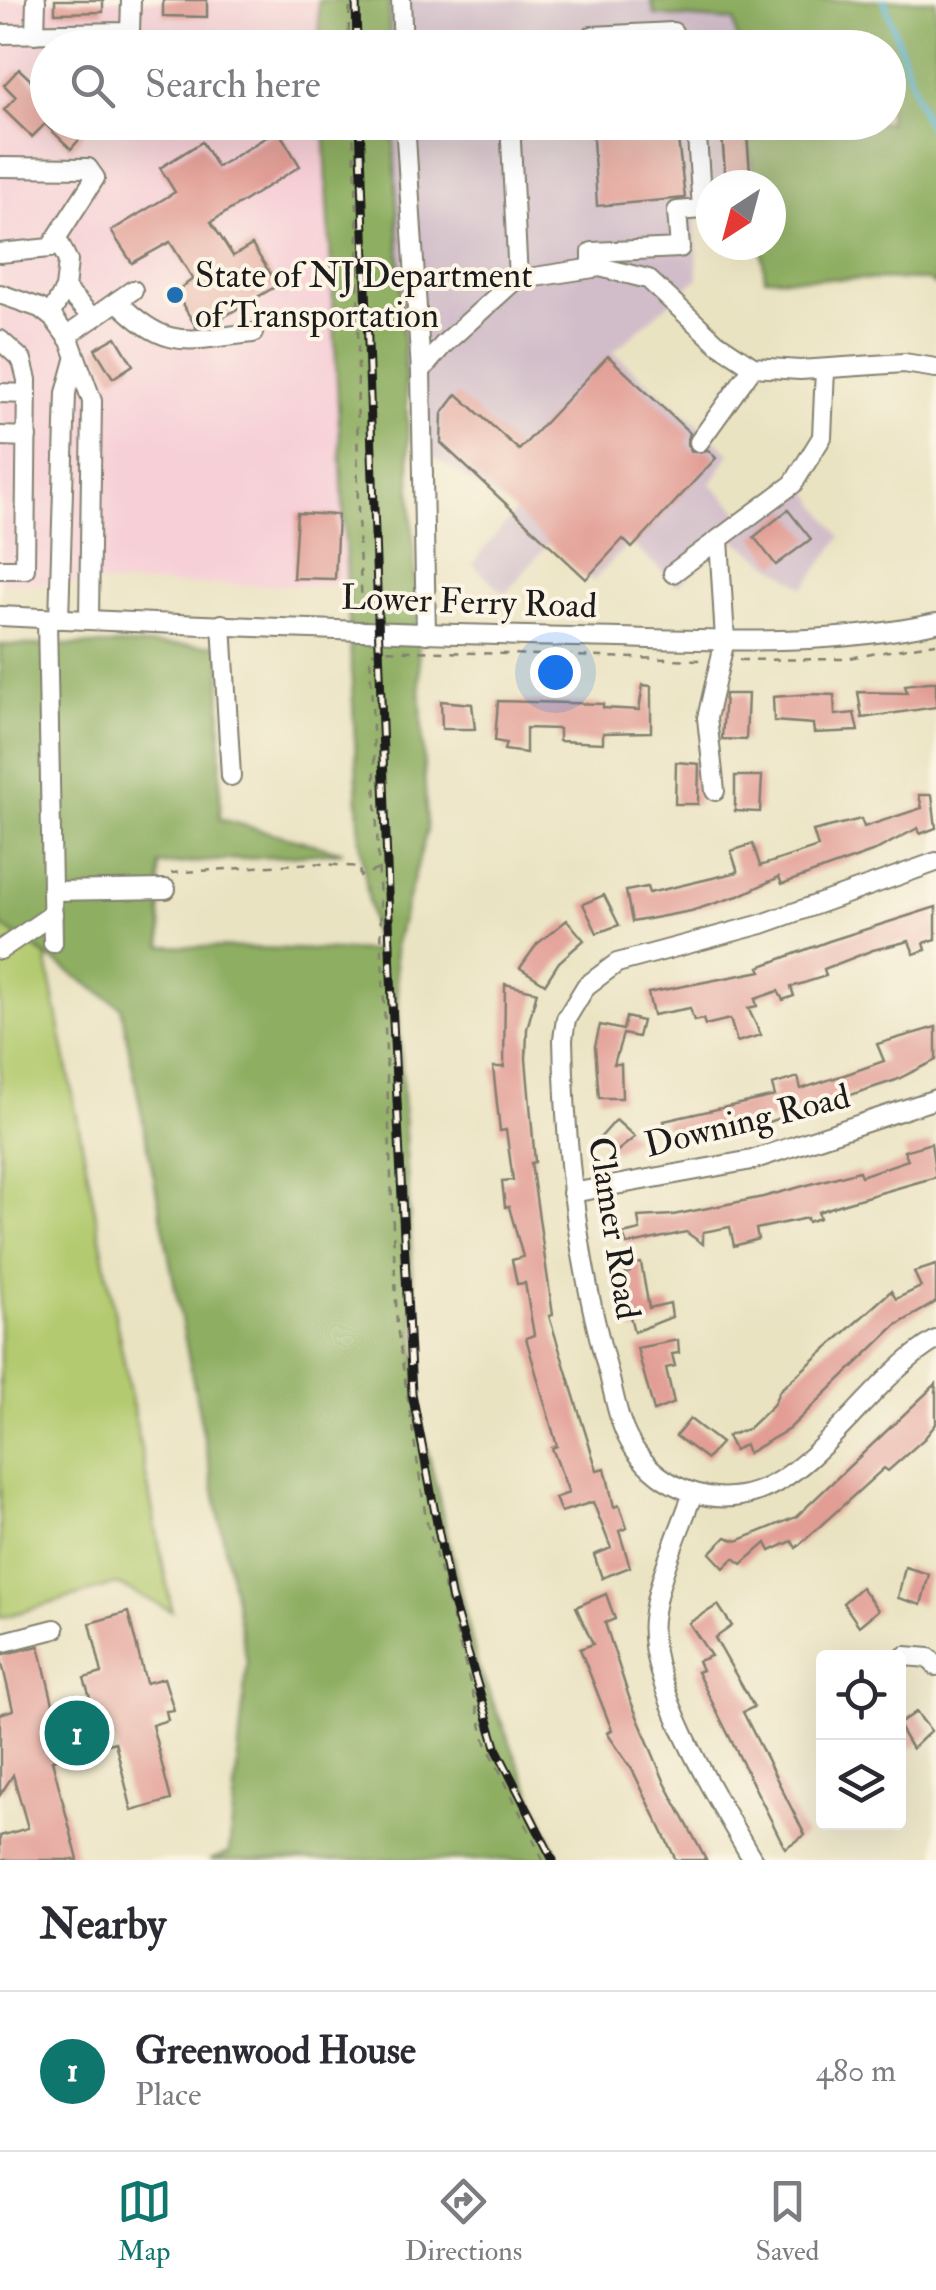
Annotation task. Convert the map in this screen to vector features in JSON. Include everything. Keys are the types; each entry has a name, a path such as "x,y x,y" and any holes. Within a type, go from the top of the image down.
{"street":[{"path":"34,30 36,0"},
{"path":"130,30 131,0"},
{"path":"402,0 402,30"},
{"path":"0,34 30,34"},
{"path":"406,140 422,371 426,634"},
{"path":"511,140 518,279"},
{"path":"592,268 592,252 680,248 677,211 702,208 697,140"},
{"path":"0,167 88,168 95,178 58,240 36,252 0,253"},
{"path":"50,316 66,289 68,261 58,240"},
{"path":"422,371 485,304 518,279 592,268 648,278 717,342 754,367 825,369 904,363 936,368"},
{"path":"66,289 92,318"},
{"path":"66,336 133,290"},
{"path":"0,294 50,316 66,336 92,401 89,619"},
{"path":"117,301 151,332 168,340 253,333"},
{"path":"0,340 22,360 27,394 25,569 0,569"},
{"path":"54,943 53,619 66,393 75,360"},
{"path":"699,442 754,367"},
{"path":"673,574 793,484 816,450 823,423 825,369"},
{"path":"0,393 27,394"},
{"path":"0,436 27,437"},
{"path":"714,791 707,718 725,640 719,539"},
{"name":"Lower Ferry Road","path":"0,616 426,634 818,641 936,623"},
{"path":"222,624 231,776"},
{"name":"Clamer Road","path":"693,1493 662,1478 646,1464 624,1428 596,1330 572,1193 563,1039 566,1019 586,986 617,963 762,924 936,862"},
{"path":"52,891 161,881"},
{"path":"0,950 52,914"},
{"name":"Downing Road","path":"572,1193 752,1160 936,1099"},
{"path":"753,1860 719,1803 662,1682 652,1639 658,1596 693,1493 734,1496 773,1485 790,1474 902,1364 936,1340"},
{"path":"0,1643 55,1629"},
{"path":"906,1656 929,1658 936,1666"}],"path":[{"path":"349,30 350,0"},
{"path":"353,140 361,395 357,569 364,632"},
{"path":"379,650 370,654 398,1327 408,1422 426,1519 486,1743 543,1860"},
{"path":"161,881 312,863 359,867 360,876 380,868"}],"shaded area":[{"name":"State of NJ Department of Transportation","path":"0,0 339,0 340,30 30,30 30,140 344,140 362,586 0,583"},
{"path":"389,0 651,0 656,15 735,21 736,30 390,30"},
{"path":"394,140 749,140 752,170 696,170 698,278 613,352 730,453 711,484 747,519 797,475 841,537 804,588 734,539 677,585 630,542 593,581 550,542 505,594 472,564 516,511 426,452 425,385 404,383"}],"green space":[{"path":"318,0 389,0 390,30 319,30"},
{"path":"651,0 936,0 936,286 928,280 765,278 763,260 786,260 786,170 752,170 749,140 906,140 906,30 735,30 734,21 655,15"},
{"path":"325,140 394,140 427,830 395,946 420,1418 477,1664 559,1860 210,1860 229,1853 247,1662 121,1007 0,924 0,645 221,645 220,819 343,852 159,865 162,946 376,951 360,842"},
{"path":"0,924 46,956 172,1611 117,1584 0,1618"}],"building":[{"path":"55,0 103,0 103,12 55,13"},
{"path":"163,0 207,0 207,17 163,16"},
{"path":"19,69 30,79 30,135 4,110 16,97 4,85"},
{"path":"62,140 79,140 71,149"},
{"path":"262,140 284,140 300,166 211,222 233,256 252,245 278,285 208,326 196,327 175,292 193,279 170,242 132,263 111,231 175,192 160,168 202,142 217,167"},
{"path":"593,140 678,140 685,198 597,206"},
{"path":"722,140 747,140 750,170 725,170"},
{"path":"116,337 133,365 113,378 95,349"},
{"path":"608,356 690,433 687,442 691,451 708,450 716,458 632,548 623,539 586,579 441,443 442,414 457,394 519,450"},
{"path":"788,510 811,539 776,565 754,537"},
{"path":"297,513 338,515 335,579 293,578"},
{"path":"936,682 936,707 862,718 858,692 907,693 905,685"},
{"path":"643,685 651,686 651,732 603,733 603,743 559,741 559,729 526,728 526,753 504,750 506,743 495,741 498,701 603,704 603,708 639,710"},
{"path":"725,694 748,694 746,740 722,739"},
{"path":"834,695 835,715 854,713 858,731 814,733 813,724 774,721 773,697"},
{"path":"441,701 472,704 475,729 442,729"},
{"path":"676,762 699,764 698,804 675,804"},
{"path":"735,776 762,776 760,812 735,811"},
{"path":"919,795 932,795 936,828 920,834 918,828 872,852 782,884 779,877 741,895 691,911 632,922 626,891 647,887 649,893 738,872 731,851 753,844 760,866 818,847 813,831 861,819 864,827 922,808"},
{"path":"604,895 619,925 597,933 583,904"},
{"path":"936,907 936,939 924,943 926,950 914,954 909,941 873,950 824,969 826,976 791,987 794,996 783,1000 778,991 755,999 757,1006 748,1008 761,1035 737,1042 730,1019 705,1025 703,1019 694,1021 690,1008 653,1015 648,993 761,971 759,967 829,941"},
{"path":"567,920 584,940 559,962 545,984 520,968 537,944"},
{"path":"505,984 537,992 527,1029 526,1059 535,1162 531,1163 553,1315 549,1316 597,1470 605,1468 614,1507 619,1505 627,1528 619,1531 630,1567 602,1578 594,1555 611,1548 593,1502 561,1512 555,1498 569,1493 552,1448 557,1446 526,1338 534,1335 525,1283 517,1284 512,1260 523,1257 509,1207 505,1207 502,1181 513,1180 506,1130 500,1131 493,1067 504,1067"},
{"path":"626,1017 642,1021 638,1037 623,1034 614,1064 621,1064 622,1098 599,1098 595,1046 600,1025 623,1030"},
{"path":"936,1027 936,1060 896,1080 768,1122 667,1143 664,1121 775,1096 772,1085 798,1077 801,1089 850,1073 884,1061 877,1044"},
{"path":"616,1120 635,1137 616,1152 600,1138"},
{"path":"931,1143 936,1177 818,1212 820,1218 808,1222 807,1218 756,1229 758,1239 734,1246 730,1227 703,1232 703,1244 686,1232 627,1245 623,1234 640,1230 638,1217 673,1215 763,1197 859,1171 861,1176 908,1160 904,1151"},
{"path":"641,1263 649,1308 670,1303 672,1317 634,1332 620,1276 630,1272 628,1264"},
{"path":"936,1265 936,1302 895,1326 789,1429 748,1453 745,1445 734,1450 727,1436 748,1429 773,1405 780,1390 891,1291 896,1299 921,1287 914,1272"},
{"path":"678,1340 679,1353 672,1354 675,1366 666,1368 674,1403 654,1411 637,1348"},
{"path":"936,1384 936,1424 924,1439 888,1471 884,1468 796,1548 792,1541 770,1551 766,1543 742,1564 734,1558 724,1568 710,1553 726,1537 737,1541 796,1517"},
{"path":"690,1419 721,1443 707,1459 676,1436"},
{"path":"905,1567 929,1574 921,1605 898,1598"},
{"path":"861,1587 878,1610 859,1626 843,1603"},
{"path":"606,1594 615,1619 605,1623 629,1697 665,1783 706,1860 676,1860 633,1771 607,1733 612,1730 580,1649 593,1644 576,1607"},
{"path":"718,1605 732,1626 715,1638 754,1707 743,1712 805,1835 785,1848 697,1672 702,1670 698,1661 711,1656 689,1623"},
{"path":"128,1612 146,1683 164,1678 174,1710 166,1711 168,1720 152,1725 171,1800 132,1811 115,1742 52,1760 78,1860 0,1860 0,1836 28,1828 13,1775 0,1795 0,1714 13,1710 0,1655 39,1646 56,1716 93,1707 84,1678 102,1673 90,1623"},
{"path":"916,1712 931,1731 912,1749 906,1739 906,1719"}],"waterway":[{"path":"884,0 894,30"},
{"path":"906,65 924,118 936,139"}],"railway":[{"path":"356,0 357,30"},
{"path":"361,140 392,1002 412,1393 451,1596 497,1750 553,1860"}],"place":[{"name":"State of NJ Department of Transportation","path":"175,295"},
{"name":"Greenwood House","path":"77,1733"}]}
